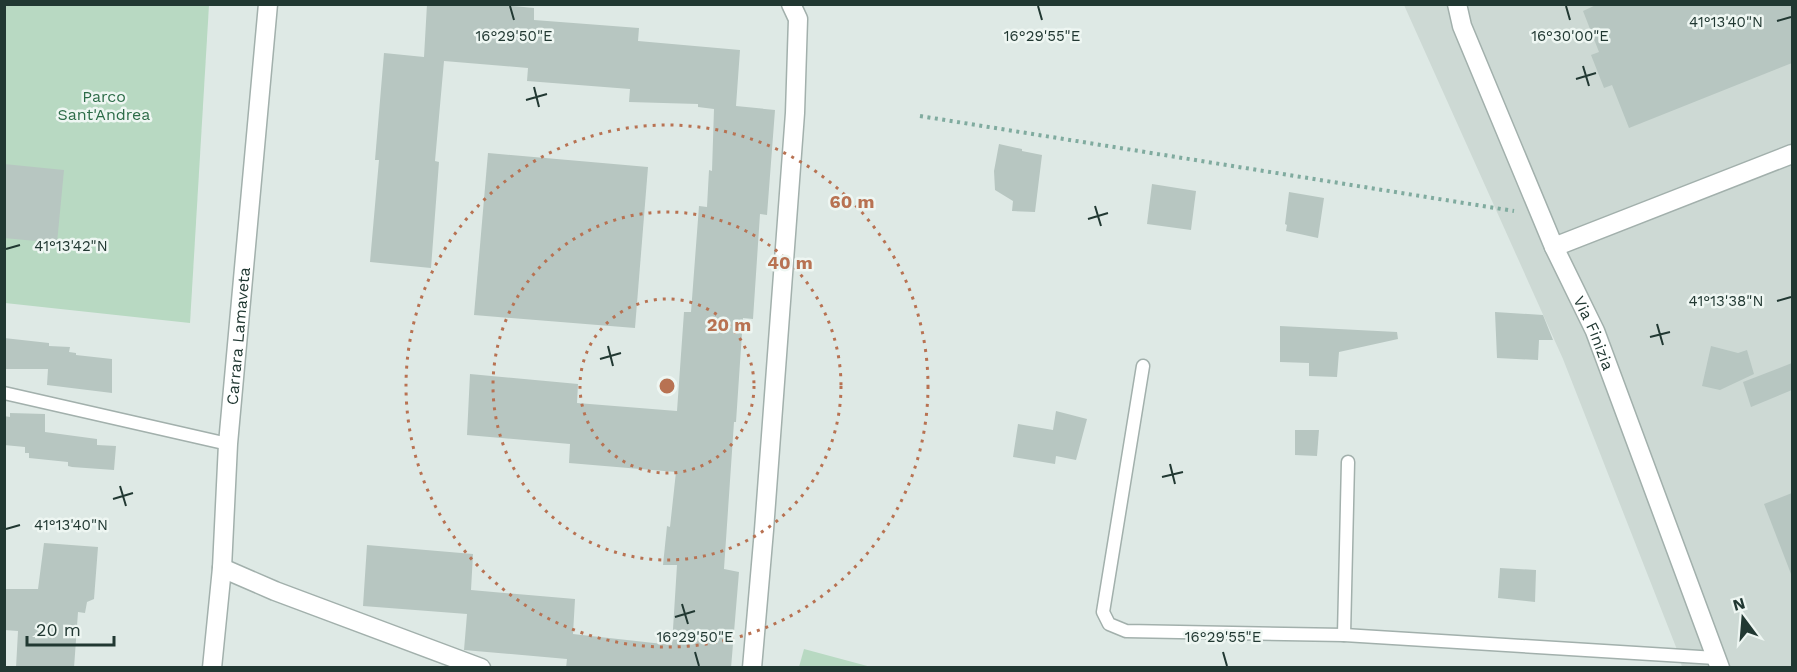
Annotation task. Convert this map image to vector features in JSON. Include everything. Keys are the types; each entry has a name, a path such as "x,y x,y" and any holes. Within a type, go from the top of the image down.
{"street":[{"name":"Carrara Lamaveta","path":"212,668 222,568 228,444 267,4"},
{"path":"752,668 795,113 798,19 791,4"},
{"name":"Via Finizia","path":"1457,4 1462,26 1554,247 1595,331 1718,663"},
{"path":"1554,247 1792,154"},
{"path":"222,568 275,591 481,668"}],"lane":[{"path":"1143,366 1103,612 1109,624 1126,631 1344,635 1718,663"},
{"path":"4,393 228,444"},
{"path":"1344,635 1348,462"}],"path":[{"path":"920,116 1541,216"}],"shaded area":[{"path":"1404,5 1792,5 1792,667 1682,667 1563,359"}],"green space":[{"name":"Parco Sant'Andrea","path":"5,5 209,5 190,323 5,303"},
{"path":"804,649 871,667 799,667"}],"building":[{"path":"427,4 494,4 534,8 534,20 639,28 638,41 740,50 736,106 775,110 767,215 760,214 753,319 743,318 736,422 734,422 724,569 739,572 731,668 566,668 567,659 464,650 467,614 363,606 367,545 473,554 471,590 575,599 573,634 672,645 677,565 663,565 676,472 569,463 570,444 467,435 470,374 578,384 577,403 677,411 684,312 691,312 699,206 707,207 709,170 712,171 714,109 698,107 698,104 629,102 630,89 527,81 528,68 444,61 435,161 439,162 431,268 370,262 379,160 375,160 384,53 424,57"},
{"path":"1598,4 1792,4 1792,63 1629,128 1612,85 1604,88 1591,55 1599,52 1583,11"},
{"path":"999,144 1042,155 1035,212 1012,211 1013,201 995,190 994,171"},
{"path":"488,153 648,167 635,328 474,315"},
{"path":"4,164 64,170 57,243 4,238"},
{"path":"1152,184 1196,191 1191,230 1147,224"},
{"path":"1289,192 1324,198 1318,238 1286,231"},
{"path":"1495,312 1543,315 1553,340 1539,340 1538,360 1497,358"},
{"path":"1280,326 1397,332 1398,339 1339,352 1337,377 1309,376 1309,363 1280,362"},
{"path":"4,338 49,343 49,346 70,347 69,352 76,353 76,355 112,359 112,393 47,385 48,369 4,369"},
{"path":"1711,346 1738,353 1747,350 1754,374 1720,390 1702,386"},
{"path":"1792,363 1792,390 1751,407 1743,382"},
{"path":"1056,411 1087,419 1076,460 1056,456 1055,464 1013,457 1018,424 1053,430"},
{"path":"10,413 45,414 45,432 97,439 97,445 116,446 114,470 72,467 68,466 68,462 29,458 29,453 25,453 25,447 4,445 4,416 10,417"},
{"path":"1295,430 1319,430 1317,456 1295,455"},
{"path":"1792,493 1792,573 1791,574 1764,504"},
{"path":"44,543 98,547 94,599 87,602 85,613 78,612 74,668 16,668 18,631 4,630 4,589 38,589"},
{"path":"1500,568 1536,570 1535,602 1498,598"}]}
